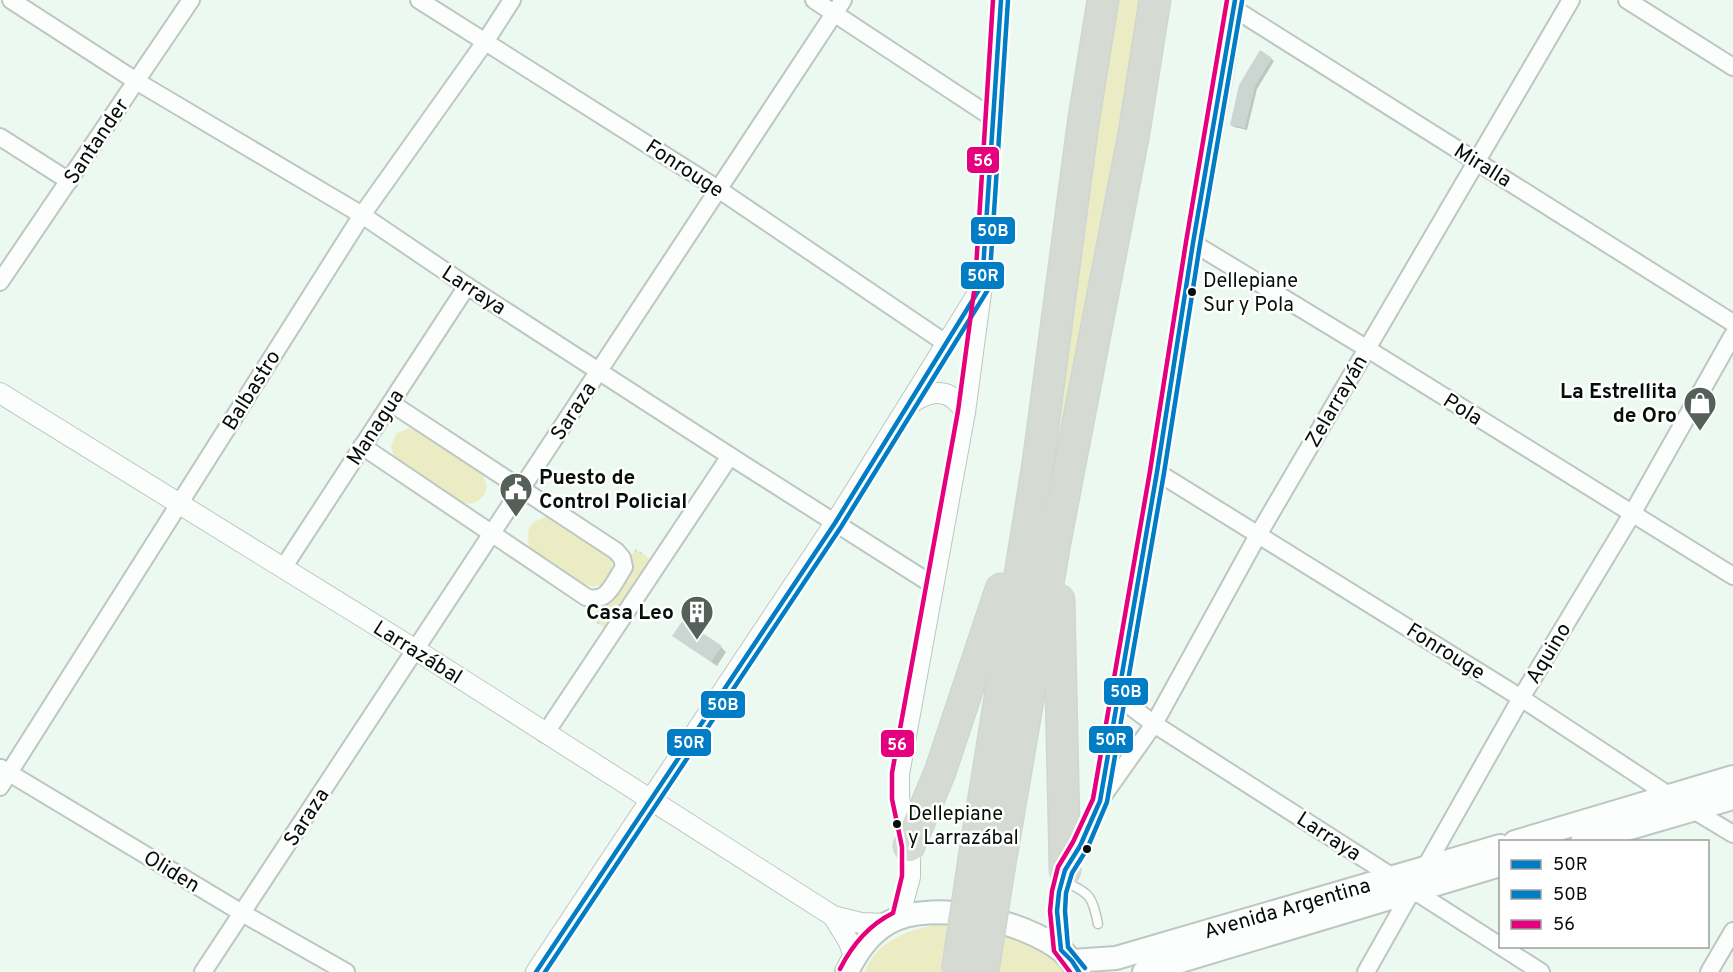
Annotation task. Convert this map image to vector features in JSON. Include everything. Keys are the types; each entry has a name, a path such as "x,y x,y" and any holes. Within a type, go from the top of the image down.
{"highway":[{"path":"983,972 987,861 1082,135 1103,0"},
{"path":"957,972 987,861 1056,537 1134,133 1155,0"},
{"path":"909,846 940,772 991,625 1038,463"},
{"path":"1056,537 1062,704 1064,875"}],"main road":[{"path":"1522,840 1733,777"},
{"path":"1589,840 1733,798"},
{"name":"Avenida Argentina","path":"1071,961 1116,958 1499,846"},
{"name":"Avenida Argentina","path":"1144,972 1499,865"},
{"path":"851,965 870,938 893,921 929,913 957,913 985,917 1012,925 1037,936 1071,961"}],"street":[{"name":"Santander","path":"0,282 6,260 69,181 191,0"},
{"name":"Fonrouge","path":"419,0 718,189 947,344"},
{"name":"Balbastro","path":"3,776 362,215 485,42 512,0"},
{"path":"814,0 838,7 993,118"},
{"path":"893,921 910,877 909,846 898,798 899,774 966,412 968,381 982,285 1001,0"},
{"name":"Zelarrayán","path":"1100,801 1154,723 1258,535 1571,0"},
{"path":"1627,0 1733,67"},
{"name":"Larraya","path":"22,3 136,81 362,215 729,456 933,585"},
{"path":"1071,961 1057,911 1064,875 1100,801 1234,4"},
{"name":"Miralla","path":"1234,4 1476,161 1733,323"},
{"name":"Saraza","path":"203,972 838,7"},
{"path":"0,137 69,181"},
{"name":"Pola","path":"1193,243 1733,576"},
{"path":"536,972 835,523 982,285"},
{"name":"Managua","path":"283,568 467,286"},
{"name":"Aquino","path":"1366,972 1521,698 1632,514 1733,335"},
{"name":"Larrazábal","path":"0,393 416,650 833,916 861,923 893,921"},
{"path":"911,403 931,393 942,393 960,403 966,412"},
{"path":"362,446 586,597 598,599 604,597 624,567 622,558 616,551 391,403"},
{"path":"545,734 729,456"},
{"name":"Fonrouge","path":"1157,472 1521,698 1670,796 1733,834"},
{"name":"Larraya","path":"1119,698 1499,946"},
{"name":"Oliden","path":"3,776 346,972"},
{"name":"Larrazábal","path":"833,916 842,929 851,965"},
{"path":"1709,972 1733,931"},
{"name":"Larraya","path":"1501,948 1537,971"}],"lane":[{"path":"1064,875 1086,892 1094,902 1098,924"}],"path":[{"path":"636,550 652,560"},
{"path":"590,618 607,629"}],"green space":[{"path":"1111,0 1143,0 1099,256 1063,414 1048,496"},
{"path":"409,428 420,431 482,471 487,487 481,499 470,504 461,503 399,462 391,447 397,433"},
{"path":"546,517 560,521 606,552 611,559 612,568 605,582 596,586 582,584 532,551 529,546 529,528 534,522"},
{"path":"636,550 652,560 607,629 590,618 596,610 608,604 629,571 629,559"},
{"path":"951,923 943,972 865,972 879,950 889,942 926,927"},
{"path":"1000,929 1051,952 1068,972 994,972"}],"building":[{"path":"1260,50 1272,58 1255,86 1245,128 1230,125 1239,85"},
{"name":"Casa Leo","path":"683,620 722,646 711,662 672,636"}],"transit line":[{"name":"56","path":"840,969 862,936 876,923 893,913 902,876 902,847 892,799 892,773 958,411 975,284 993,0"},
{"name":"50R","path":"536,972 835,523 982,285 1001,0"},
{"name":"50B","path":"545,972 841,527 989,288 1008,0"},
{"name":"56","path":"1070,972 1054,951 1050,911 1052,891 1058,867 1073,842 1093,799 1150,471 1227,0"},
{"name":"50R","path":"1079,972 1061,950 1057,911 1059,892 1065,870 1080,846 1100,801 1235,0"},
{"name":"50B","path":"1085,968 1068,947 1066,893 1072,873 1087,849 1107,802 1242,1"}],"place":[{"name":"Dellepiane Sur y Pola","path":"1192,292"},
{"name":"La Estrellita de Oro","path":"1700,432"},
{"name":"Puesto de Control Policial","path":"516,518"},
{"name":"Casa Leo","path":"697,641"},
{"name":"Dellepiane y Larrazábal","path":"897,824"}]}
